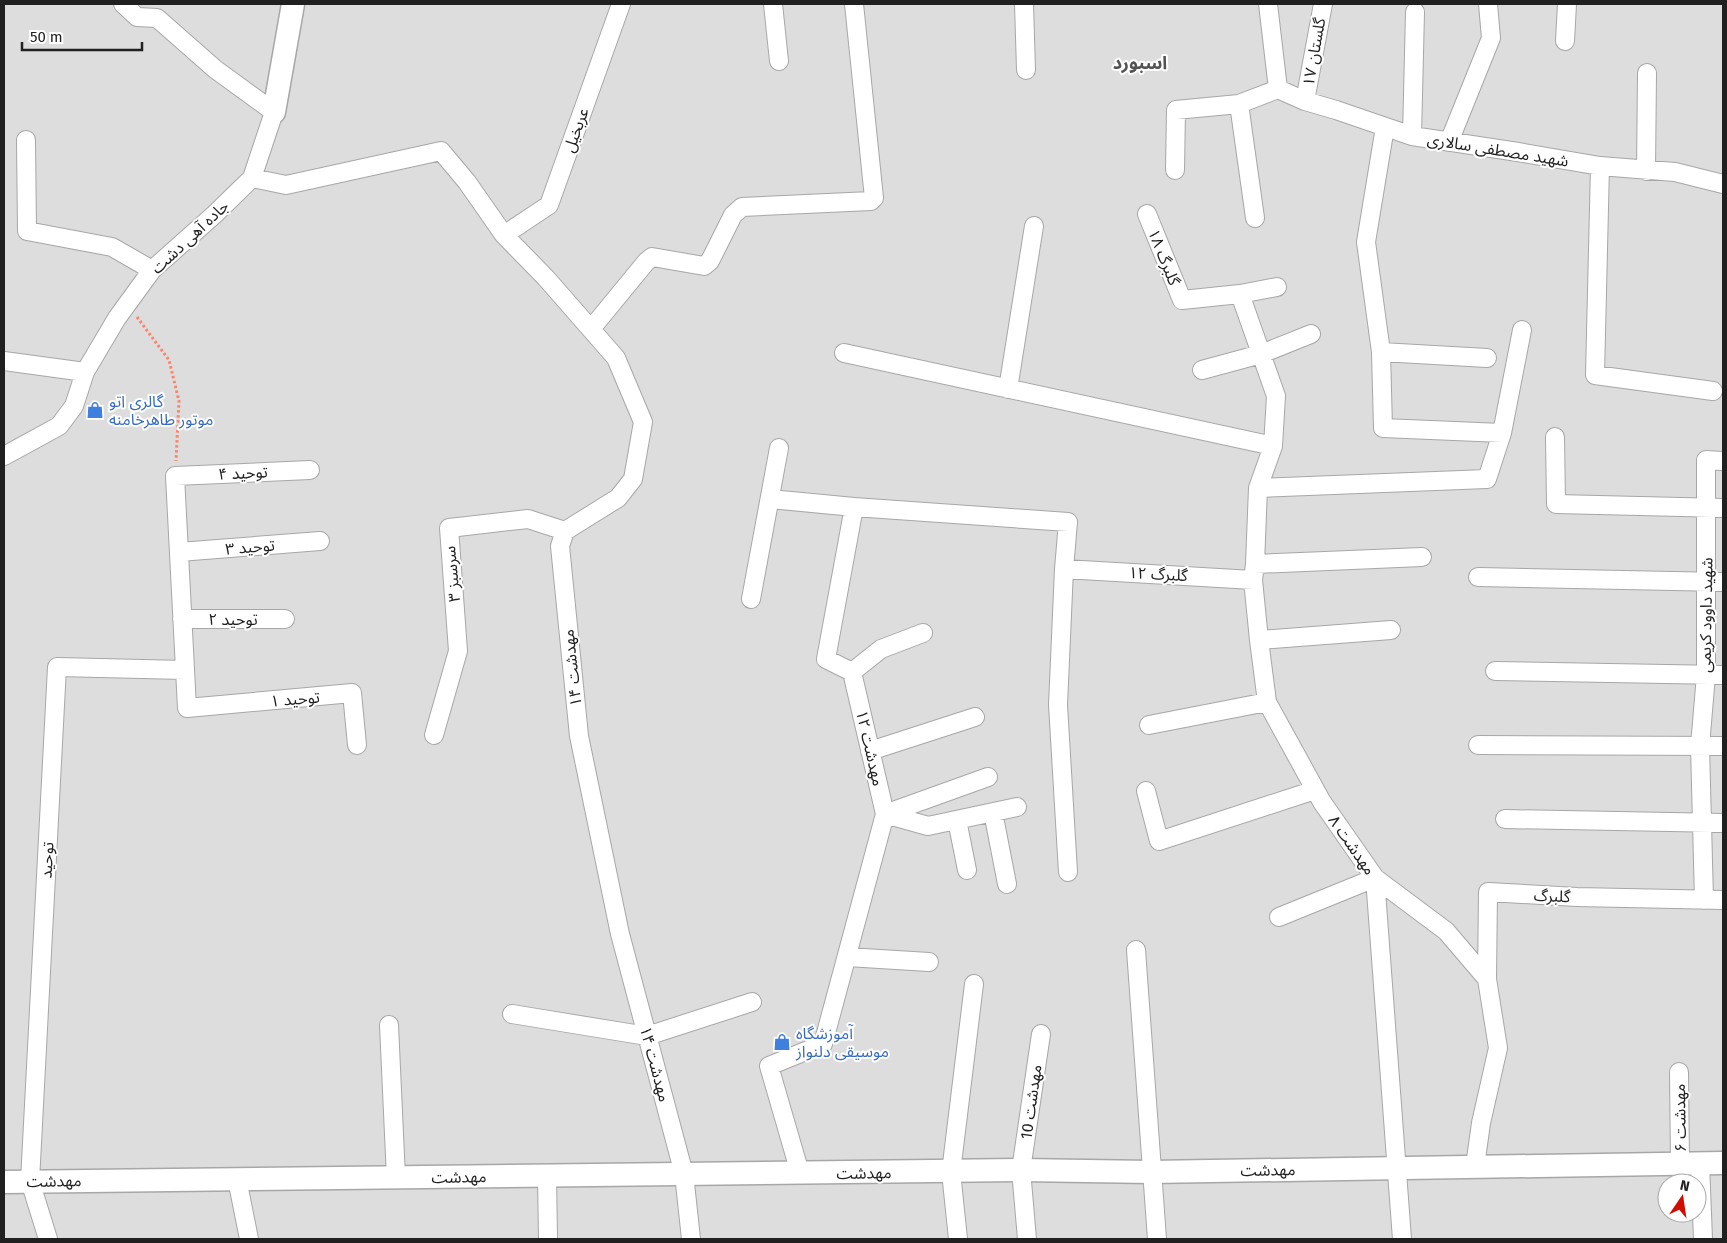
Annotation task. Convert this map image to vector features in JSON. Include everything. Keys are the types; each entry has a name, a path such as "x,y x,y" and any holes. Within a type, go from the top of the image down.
{"street":[{"path":"123,4 137,17 157,18 215,69 274,112"},
{"name":"جاده آهی دشت","path":"4,456 59,426 74,406 84,372 127,304 152,270 252,178 274,112 293,4"},
{"name":"عربخیل","path":"504,235 549,205 620,4"},
{"path":"773,4 779,62"},
{"path":"591,329 652,257 704,266 710,261 733,215 742,207 871,201 874,198 854,4"},
{"path":"1024,4 1026,70"},
{"path":"1175,170 1176,110 1239,104 1278,89 1268,4"},
{"name":"گلستان ۱۷","path":"1305,101 1323,4"},
{"path":"1449,142 1491,38 1488,4"},
{"path":"1564,41 1567,4"},
{"path":"1412,136 1415,12"},
{"path":"1646,171 1647,73"},
{"name":"شهید مصطفی سالاری","path":"1278,89 1305,101 1412,136 1600,166 1675,172 1723,184"},
{"path":"1239,104 1255,218"},
{"path":"1385,126 1366,242 1381,352 1383,428 1502,433"},
{"path":"26,140 27,231 112,247 152,270"},
{"path":"252,178 286,186 441,151 467,182 504,235 546,278 616,358 643,422 633,479 618,498 565,531"},
{"path":"1600,166 1595,375 1712,391"},
{"name":"گلبرگ ۱۸","path":"1147,214 1182,300 1240,294"},
{"path":"1008,389 1034,226"},
{"path":"1240,294 1277,287"},
{"name":"مهدشت ۸","path":"1240,294 1276,396 1273,446 1258,488 1254,572 1259,640 1267,702 1322,802 1374,878 1446,931 1487,979"},
{"path":"1258,488 1487,479 1502,433 1522,330"},
{"path":"1202,370 1261,354 1311,334"},
{"path":"1381,352 1486,358"},
{"path":"844,353 1273,446"},
{"path":"4,361 84,372"},
{"path":"1556,437 1556,504 1715,507"},
{"path":"751,599 779,448"},
{"name":"شهید داوود کریمی","path":"1704,900 1700,746 1714,675 1715,582 1715,507 1706,484 1706,460 1723,461"},
{"name":"توحید ۴","path":"175,476 310,470"},
{"path":"175,476 185,670"},
{"path":"770,500 1068,522 1058,705 1068,872"},
{"path":"854,507 826,659 852,672 881,649 923,633"},
{"name":"سرسبز ۳","path":"434,734 458,651 449,528 528,519 565,531"},
{"name":"مهدشت ۱۴","path":"565,531 560,546 578,736 620,934 684,1174 692,1239"},
{"name":"توحید ۳","path":"179,552 320,541"},
{"name":"گلبرگ ١٢","path":"1064,569 1254,572 1422,557"},
{"path":"1478,577 1715,582"},
{"name":"توحید ۲","path":"182,619 285,619"},
{"path":"1259,640 1391,630"},
{"name":"توحید","path":"30,1181 57,667 185,670"},
{"name":"توحید ۱","path":"185,670 187,708 352,693 357,745"},
{"path":"1495,671 1714,675"},
{"name":"مهدشت ۱۲","path":"800,1173 768,1066 823,1044 885,814 852,672"},
{"path":"1148,725 1267,702"},
{"path":"870,751 975,718"},
{"path":"1478,746 1723,746"},
{"path":"885,814 988,777"},
{"path":"1146,791 1158,841 1315,790"},
{"path":"885,814 928,826 1017,807"},
{"path":"993,812 1007,884"},
{"path":"1505,819 1723,823"},
{"path":"957,820 967,870"},
{"path":"1279,917 1374,878 1402,1239"},
{"name":"گلبرگ","path":"1487,979 1488,892 1577,897 1704,900"},
{"path":"1704,900 1723,900"},
{"path":"1136,950 1157,1239"},
{"path":"846,957 929,962"},
{"path":"1475,1166 1480,1123 1498,1048 1487,979"},
{"path":"958,1239 951,1172 974,984"},
{"path":"512,1014 647,1036 752,1002"},
{"path":"389,1026 396,1178"},
{"name":"مهدشت 10","path":"1027,1239 1022,1170 1041,1034"},
{"name":"مهدشت ۶","path":"1679,1072 1690,1163 1702,1239"},
{"name":"مهدشت","path":"4,1182 1022,1170 1151,1172 1723,1163"},
{"path":"547,1176 548,1239"},
{"path":"237,1179 249,1239"},
{"path":"30,1181 48,1239"}],"path":[{"path":"127,304 169,360 179,401 175,476"}],"shaded area":[{"path":"4,4 1723,4 1723,1239 4,1239"}],"place":[{"name":"گالری اتو موتور طاهرخامنه","path":"95,410"},
{"name":"آموزشگاه موسیقی دلنواز","path":"782,1042"}],"district":[{"name":"اسبورد","path":"1140,63"}]}
